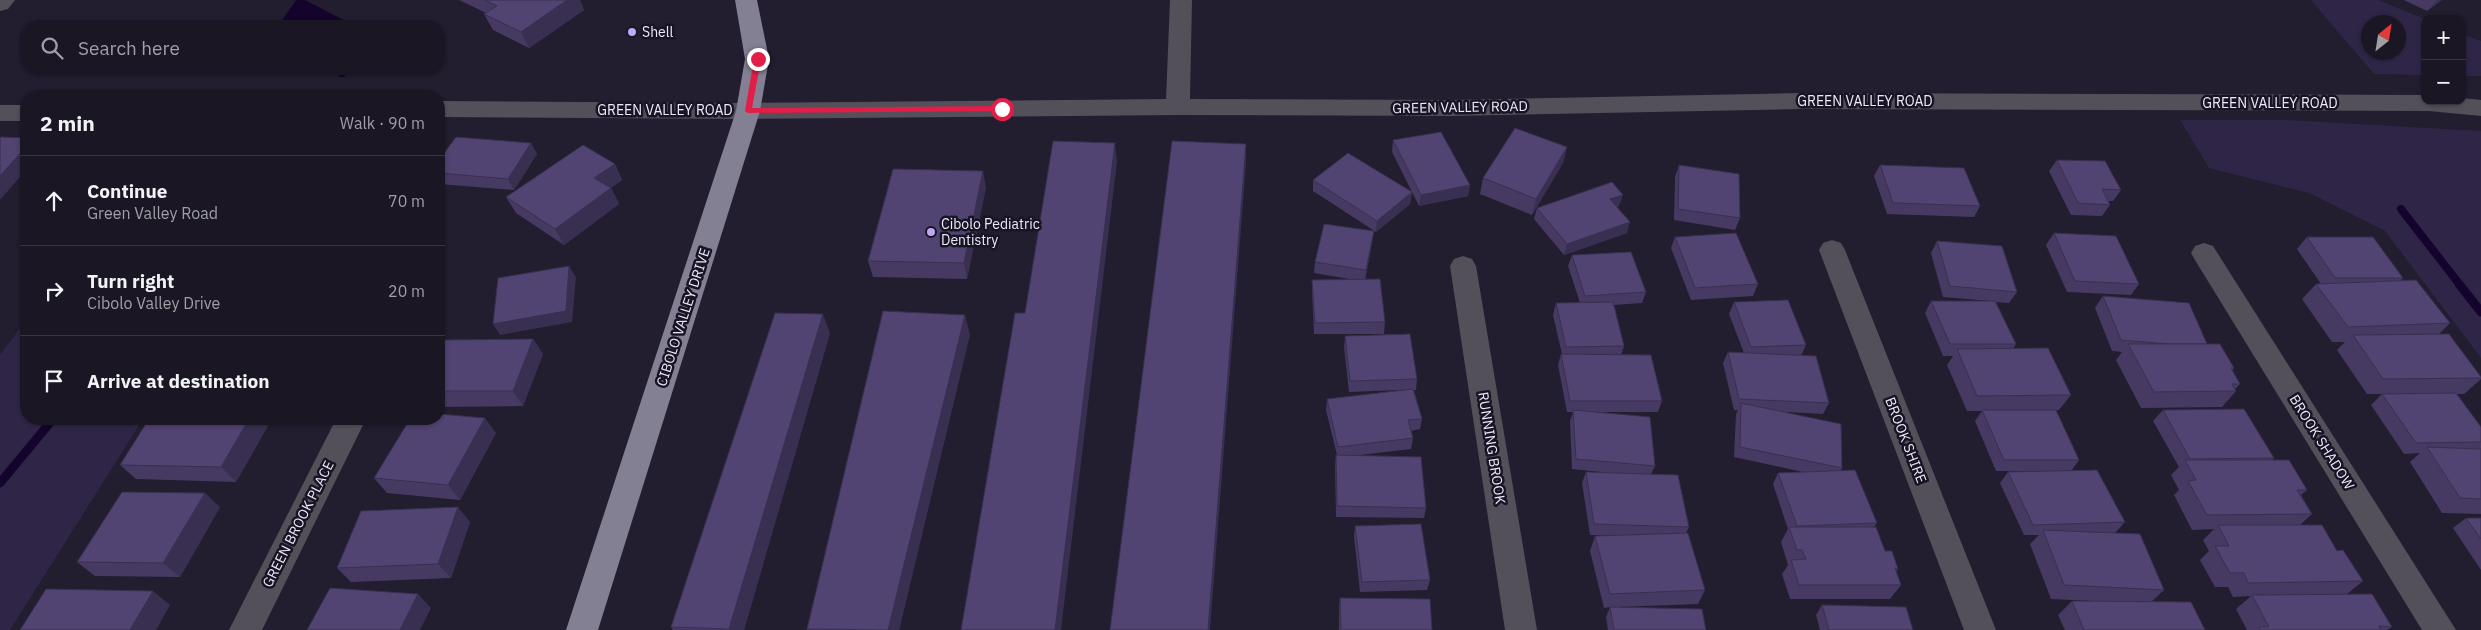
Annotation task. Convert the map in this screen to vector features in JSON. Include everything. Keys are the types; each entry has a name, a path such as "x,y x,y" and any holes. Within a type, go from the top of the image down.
{"main road":[{"name":"CIBOLO VALLEY DRIVE","path":"582,630 748,111 758,59 746,0"}],"street":[{"path":"0,4 4,0"},
{"path":"1178,107 1180,0"},
{"name":"GREEN VALLEY ROAD","path":"445,109 748,111 1178,107 1450,108 1821,101 2429,103 2481,108"},
{"path":"0,113 20,113"},
{"name":"BROOK SHIRE","path":"1832,250 1980,630"},
{"name":"BROOK SHADOW","path":"2204,253 2440,630"},
{"name":"RUNNING BROOK","path":"1463,266 1521,630"},
{"name":"GREEN BROOK PLACE","path":"245,630 348,425"}],"shaded area":[{"path":"296,0 305,0 343,20 282,20"},
{"path":"2311,0 2378,0 2421,17 2421,75 2374,74 2362,60 2406,60 2406,15 2361,15 2361,59"},
{"path":"2466,35 2481,41 2481,76 2466,76"},
{"path":"2180,120 2284,120 2481,131 2481,358 2385,231 2309,193 2209,168"},
{"path":"20,328 20,425 139,425 10,630 0,630 0,355"}],"building":[{"path":"485,0 567,0 521,32 484,14 497,6"},
{"path":"1515,128 1567,147 1536,199 1483,178"},
{"path":"1441,132 1470,185 1421,195 1393,140"},
{"path":"0,137 20,138 20,154 0,176"},
{"path":"456,137 531,143 508,179 445,174 445,152"},
{"path":"1053,141 1115,143 1055,630 961,630 1015,313 1025,313"},
{"path":"1172,141 1246,144 1208,630 1110,630"},
{"path":"583,145 615,164 594,178 611,188 555,229 506,197"},
{"path":"1348,153 1412,192 1377,221 1313,180"},
{"path":"2057,160 2105,161 2121,190 2102,189 2110,205 2078,203"},
{"path":"1679,165 1739,174 1740,218 1678,209"},
{"path":"1880,165 1964,168 1980,206 1893,203"},
{"name":"Cibolo Pediatric Dentistry","path":"893,169 983,171 964,263 868,261"},
{"path":"1612,182 1623,195 1610,199 1630,222 1567,244 1537,208"},
{"path":"1324,224 1374,231 1366,270 1315,262"},
{"path":"1736,233 1758,284 1695,288 1675,237"},
{"path":"2054,233 2116,236 2139,284 2075,281"},
{"path":"2307,237 2373,237 2403,278 2335,278"},
{"path":"1937,241 2002,246 2017,292 1950,286"},
{"path":"1631,252 1646,292 1585,296 1572,255"},
{"path":"569,266 566,311 493,324 498,278"},
{"path":"1380,279 1385,322 1315,323 1312,280"},
{"path":"2416,280 2450,323 2348,327 2316,284"},
{"path":"2103,296 2189,303 2207,344 2169,344 2121,340"},
{"path":"1788,300 1806,345 1751,347 1734,302"},
{"path":"1931,301 1995,301 2016,344 1950,344"},
{"path":"1613,302 1624,346 1566,347 1556,303"},
{"path":"883,311 965,315 888,630 807,629"},
{"path":"775,313 823,314 729,629 671,627"},
{"path":"1410,334 1417,379 1350,381 1345,336"},
{"path":"2449,334 2481,378 2383,379 2353,335"},
{"path":"533,339 513,391 445,391 445,340"},
{"path":"2128,344 2220,344 2234,368 2231,368 2240,384 2232,384 2236,391 2154,392"},
{"path":"2048,348 2071,395 1977,396 1957,349"},
{"path":"1728,352 1816,356 1829,403 1739,399"},
{"path":"1561,354 1651,355 1662,401 1570,401"},
{"path":"1413,389 1422,419 1408,420 1413,438 1338,447 1327,399"},
{"path":"2456,393 2481,427 2481,442 2416,443 2382,394"},
{"path":"1741,403 1841,424 1842,468 1740,447"},
{"path":"2244,409 2274,458 2190,459 2163,410"},
{"path":"1573,410 1650,417 1655,466 1576,459"},
{"path":"1982,410 2056,410 2079,460 2004,460"},
{"path":"445,415 485,418 448,485 374,478 406,425 445,425"},
{"path":"145,425 246,425 221,467 120,465"},
{"path":"2427,447 2481,449 2481,499 2460,498"},
{"path":"1336,455 1421,457 1426,508 1337,506"},
{"path":"2185,460 2289,460 2307,490 2297,490 2312,514 2207,515 2188,481 2196,480"},
{"path":"1855,470 1877,523 1797,526 1778,473"},
{"path":"2097,470 2125,522 2033,525 2008,472"},
{"path":"1586,472 1678,475 1689,527 1594,524"},
{"path":"122,492 205,493 163,563 77,562"},
{"path":"458,507 438,564 337,568 361,511"},
{"path":"2466,518 2481,518 2481,539"},
{"path":"1421,524 1430,580 1362,582 1355,526"},
{"path":"2218,525 2322,525 2337,551 2343,550 2363,581 2248,583 2244,573 2230,573 2215,546 2229,546"},
{"path":"1789,527 1876,527 1885,551 1892,551 1901,585 1799,585 1791,560 1806,559 1802,550 1797,550"},
{"path":"2043,530 2140,534 2164,590 2064,585"},
{"path":"1688,533 1705,590 1610,594 1595,536"},
{"path":"330,588 418,594 400,630 307,630"},
{"path":"46,589 153,591 130,630 20,630"},
{"path":"2372,594 2392,627 2379,626 2381,630 2260,630 2259,627 2269,627 2252,595"},
{"path":"1340,598 1430,599 1432,630 1341,630"},
{"path":"2072,601 2191,602 2205,630 2084,630"},
{"path":"1822,605 1906,607 1913,630 1829,630"},
{"path":"1610,607 1702,609 1706,630 1614,630"}],"waterway":[{"path":"2401,209 2460,285"},
{"path":"2459,284 2481,312"},
{"path":"0,483 48,425"}],"place":[{"name":"Shell","path":"632,32"},
{"name":"Cibolo Pediatric Dentistry","path":"931,232"}],"route":[{"path":"758,59 748,111 1002,109"}]}
